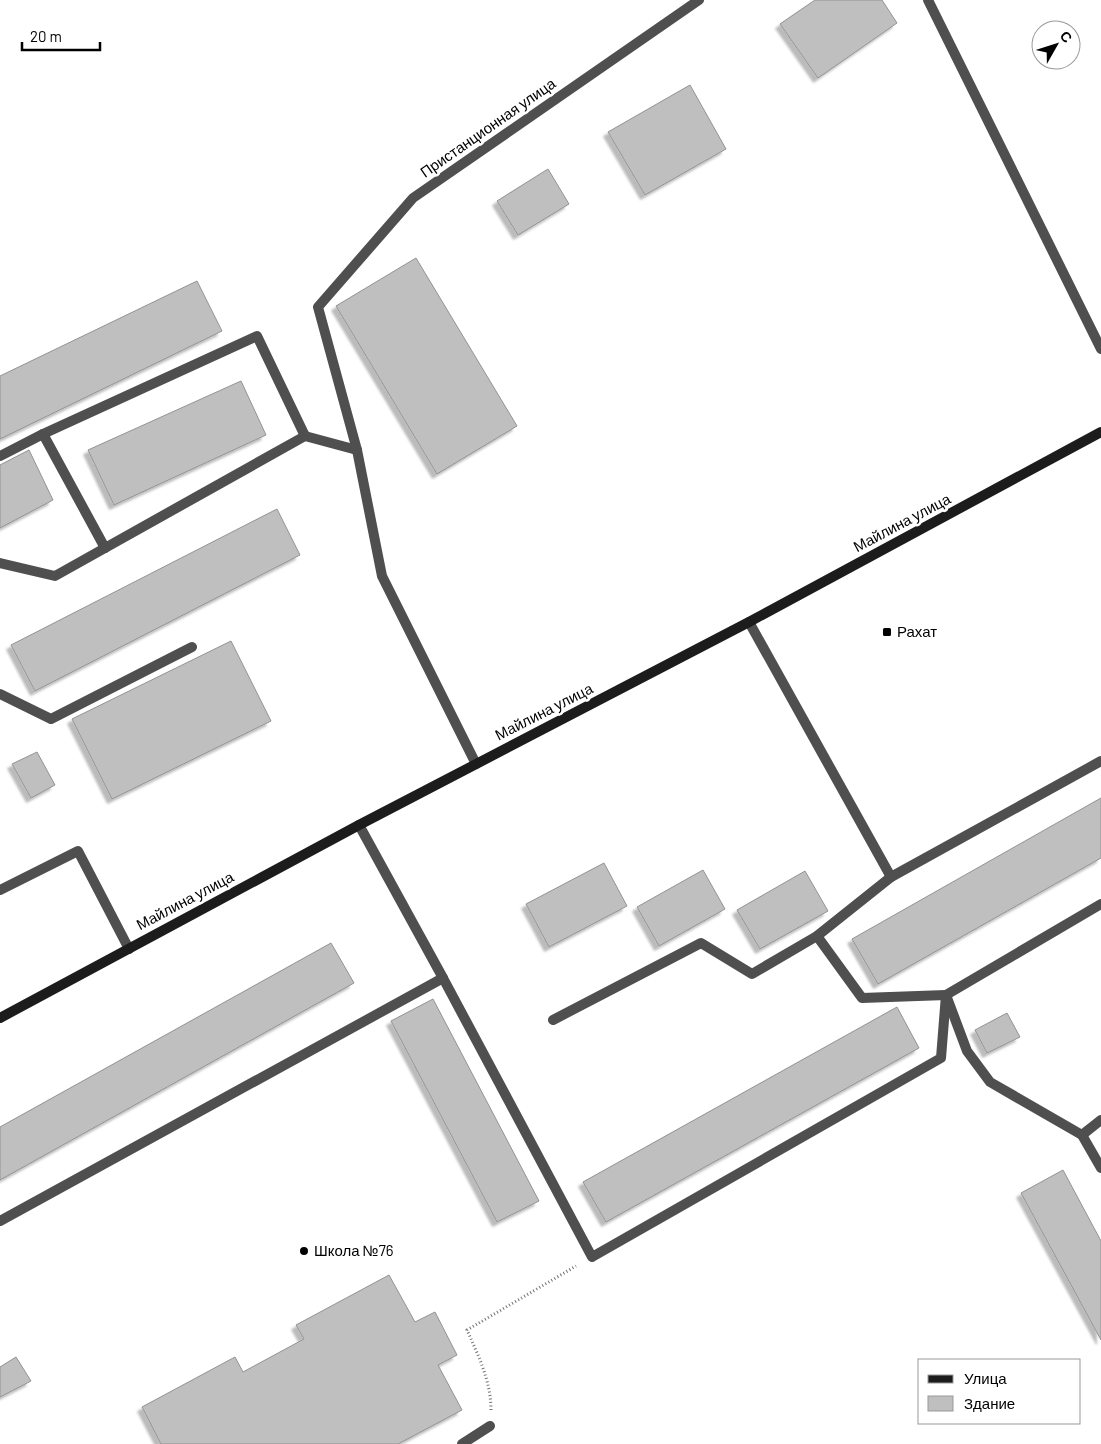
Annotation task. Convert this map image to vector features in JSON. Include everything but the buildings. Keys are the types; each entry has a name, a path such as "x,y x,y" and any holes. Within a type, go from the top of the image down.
{"main road":[{"name":"Майлина улица","path":"0,1018 359,825 749,622 1101,432"}],"lane":[{"name":"Пристанционная улица","path":"357,450 318,307 413,198 698,0"},
{"path":"928,0 1101,349"},
{"path":"0,456 43,434 256,336 305,436"},
{"path":"43,434 105,548"},
{"path":"0,563 55,576 305,436 357,450 382,576 476,764"},
{"path":"749,622 891,877"},
{"path":"0,694 51,719 192,647"},
{"path":"553,1020 701,943 752,974 817,936 891,877 1101,761"},
{"path":"359,825 592,1257 941,1058 946,995"},
{"path":"0,890 78,851 129,949"},
{"path":"817,936 862,998 946,995 1101,904"},
{"path":"0,1221 443,978"},
{"path":"946,995 967,1051 990,1082 1082,1135 1101,1168"},
{"path":"1082,1135 1101,1120"},
{"path":"462,1444 490,1426"}],"path":[{"path":"490,1426 491,1395 483,1368 467,1330 592,1257"}],"place":[{"name":"Рахат","path":"887,632"},
{"name":"Школа №76","path":"304,1251"}]}
